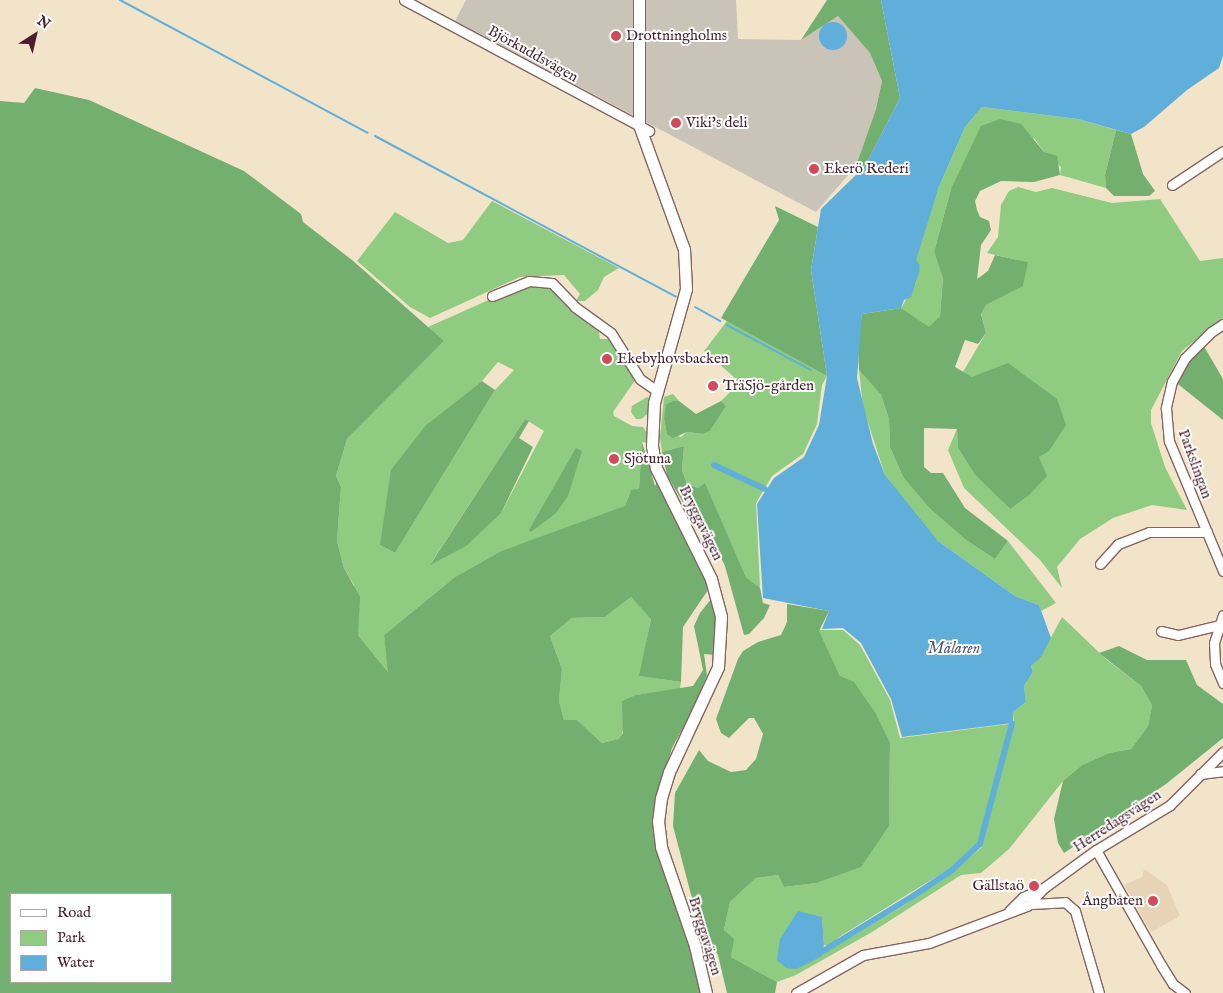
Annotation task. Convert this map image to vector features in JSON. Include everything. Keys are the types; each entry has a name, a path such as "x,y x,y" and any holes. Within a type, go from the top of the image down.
{"main road":[{"name":"Bryggavägen","path":"639,0 644,128 676,224 685,265 686,289 658,391 652,424 656,468 711,579 721,617 718,667 669,772 661,798 658,821 660,847 695,946 706,993"}],"street":[{"name":"Björkuddsvägen","path":"404,0 644,128"},
{"path":"1172,184 1223,151"},
{"path":"492,296 529,281 552,283 575,307 611,332 640,379 658,391"},
{"name":"Parkslingan","path":"1223,324 1211,332 1186,358 1172,381 1166,408 1169,441 1207,532 1222,560 1223,570"},
{"path":"1100,564 1118,544 1149,532 1207,532"},
{"path":"1160,631 1178,635 1221,622 1214,654 1223,683"},
{"name":"Herredagsvägen","path":"1009,911 1023,897 1045,887 1096,850 1170,805 1223,752"},
{"path":"1200,774 1223,771"},
{"path":"1096,850 1161,965 1173,984 1185,993"},
{"name":"Herredagsvägen","path":"796,993 863,955 939,940 1031,904 1045,887"},
{"path":"1031,904 1065,902 1075,911 1100,993"}],"shaded area":[{"path":"466,0 736,0 738,39 801,40 838,16 870,53 882,81 876,109 856,166 816,212 455,21"},
{"name":"Ångbåten","path":"1144,869 1167,885 1180,916 1151,932 1124,885 1142,877"}],"green space":[{"path":"827,0 881,0 900,98 865,166 856,166 876,109 882,81 870,53 838,16 801,40"},
{"path":"35,88 89,100 244,171 301,214 303,222 352,260 444,341 347,439 336,476 341,487 337,541 344,568 360,597 358,635 388,672 384,635 455,577 501,551 625,506 631,490 639,489 642,442 655,486 657,482 662,488 705,577 708,590 683,627 681,682 639,676 651,619 631,597 605,617 572,618 550,636 562,669 559,701 564,720 577,720 602,743 619,739 623,733 622,701 636,695 693,686 703,670 694,626 700,613 712,598 716,613 715,655 704,654 707,675 695,706 672,748 655,808 703,993 0,993 0,101 24,103"},
{"path":"982,107 1078,119 1116,130 1105,175 1106,188 1060,175 1061,167 1044,152 1034,138 951,189 934,252 943,277 940,316 929,328 901,308 916,283 920,265 915,260 939,187 965,127"},
{"path":"1000,119 1021,124 1044,152 1057,156 1060,175 1034,182 1001,181 980,191 975,201 977,210 980,217 989,221 991,230 981,245 977,279 988,271 995,255 1028,262 1023,286 986,305 981,314 986,333 978,344 965,340 955,367 972,377 1008,363 1057,399 1066,425 1049,451 1039,457 1047,476 1029,495 1010,509 975,475 958,448 957,429 924,428 924,467 931,473 943,473 965,508 1008,541 995,559 966,540 929,508 903,477 890,447 889,419 881,395 859,370 858,344 862,314 901,308 929,327 940,316 943,278 934,252 951,189 981,126"},
{"path":"1116,130 1131,134 1143,174 1155,191 1149,196 1114,196 1106,188 1105,175"},
{"path":"1018,187 1036,192 1052,188 1112,203 1160,199 1200,261 1223,258 1223,318 1182,351 1151,410 1151,423 1165,467 1187,510 1152,505 1113,518 1080,539 1057,567 1062,588 1040,560 964,488 948,450 957,429 958,448 975,475 1010,509 972,377 963,372 986,333 981,313 986,305 1023,285 1027,262 987,253 998,237 1001,205 1009,191"},
{"path":"492,201 619,268 604,277 598,290 585,301 576,301 580,294 564,275 520,277 430,318 410,307 357,261 395,212 448,243 463,240"},
{"path":"775,206 818,227 811,270 827,376 721,318 779,220"},
{"path":"529,282 552,284 598,326 600,339 611,339 636,379 613,412 614,416 632,426 643,427 647,433 647,443 642,442 639,490 631,490 625,506 608,514 501,551 455,577 384,635 389,673 358,635 354,585 344,568 337,541 341,487 336,476 347,439 443,342 428,327","holes":["498,362 514,370 495,390 395,553 380,545 426,425 482,381","525,419 544,431 501,513 431,563"]},
{"path":"727,321 827,376 822,385 817,424 803,454 772,476 756,503 760,588 746,577 705,484 698,488 687,484 682,470 684,446 662,452 660,437 664,397 673,394 679,401 671,401 664,419 667,433 681,437 687,432 703,434 710,431 726,406 721,401 731,391 734,377 704,351"},
{"path":"1202,343 1223,379 1223,420 1174,381"},
{"path":"859,370 881,395 889,419 890,447 903,477 929,508 966,540 995,559 1008,541 1056,603 1041,611 1039,605 1015,596 938,541 919,521 885,475 863,407"},
{"path":"482,381 495,390 395,553 380,545 391,470 426,425"},
{"path":"647,397 650,398 649,413 641,419 636,419 631,412 632,406"},
{"path":"672,401 679,401 696,414 721,401 726,406 710,431 703,434 687,432 673,438 667,434 664,419 666,405"},
{"path":"525,419 529,421 519,438 533,447 501,513 466,546 430,565"},
{"path":"684,446 682,470 687,484 698,488 705,483 746,577 760,588 763,603 770,605 764,618 749,634 744,635 725,566 715,545 689,513 667,475 662,452"},
{"path":"576,448 582,451 568,496 556,513 531,532 529,530"},
{"path":"631,597 651,618 640,676 681,682 680,689 636,695 620,739 602,743 577,720 564,720 559,701 562,669 550,636 572,618 605,617"},
{"path":"787,604 829,611 819,631 840,676 854,682 876,714 890,743 889,826 861,867 817,883 784,887 778,875 756,878 730,902 724,930 734,939 731,957 777,982 775,993 727,993 718,955 699,925 673,826 675,793 699,750 708,761 731,772 746,770 756,759 763,734 754,718 749,718 729,738 721,733 716,719 738,659 743,651 758,642 781,635 787,622"},
{"path":"1062,617 1107,660 1141,686 1152,705 1148,726 1131,749 1109,753 1082,765 1063,781 1009,849 981,873 961,875 872,932 796,975 777,982 731,957 733,939 724,930 730,902 756,878 778,875 784,887 817,883 860,867 889,826 890,743 840,676 818,630 843,630 860,645 890,700 900,738 1009,724 978,844 947,870 839,937 830,946 824,945 822,917 797,969 906,904 951,873 982,847 1014,723 1013,712 1026,702 1024,686 1033,672 1031,666 1041,656"},
{"path":"1119,646 1147,660 1186,660 1197,685 1223,704 1223,738 1166,784 1064,853 1058,843 1054,819 1063,781 1082,765 1109,753 1131,749 1148,726 1152,705 1141,686 1099,653"}],"water":[{"name":"Mälaren","path":"881,0 1223,0 1223,56 1219,68 1187,90 1144,127 1131,134 1078,119 982,107 965,127 939,187 916,260 920,265 919,273 911,297 904,300 901,308 862,314 857,378 873,444 885,475 938,541 1015,596 1039,605 1051,638 1041,657 1031,666 1033,672 1024,686 1026,702 1013,712 1013,723 902,737 891,699 861,643 843,628 822,629 829,611 763,598 757,504 774,478 804,457 819,425 827,376 811,270 821,209 865,166 900,98"},
{"path":"833,22 843,26 847,36 843,46 833,50 823,46 819,36 823,26"},
{"path":"798,911 822,917 824,945 822,956 797,969 786,968 777,960 780,939"}],"waterway":[{"path":"120,0 368,133"},
{"path":"375,136 676,297"},
{"path":"695,307 720,321"},
{"path":"727,325 811,370"},
{"path":"714,465 765,489"},
{"path":"823,951 952,870 980,844 1012,723"}],"place":[{"name":"Drottningholms","path":"616,36"},
{"name":"Viki's deli","path":"676,123"},
{"name":"Ekerö Rederi","path":"814,169"},
{"name":"Ekebyhovsbacken","path":"607,359"},
{"name":"TräSjö-gården","path":"713,386"},
{"name":"Sjötuna","path":"614,459"},
{"name":"Gällstaö","path":"1034,886"},
{"name":"Ångbåten","path":"1153,901"}]}
